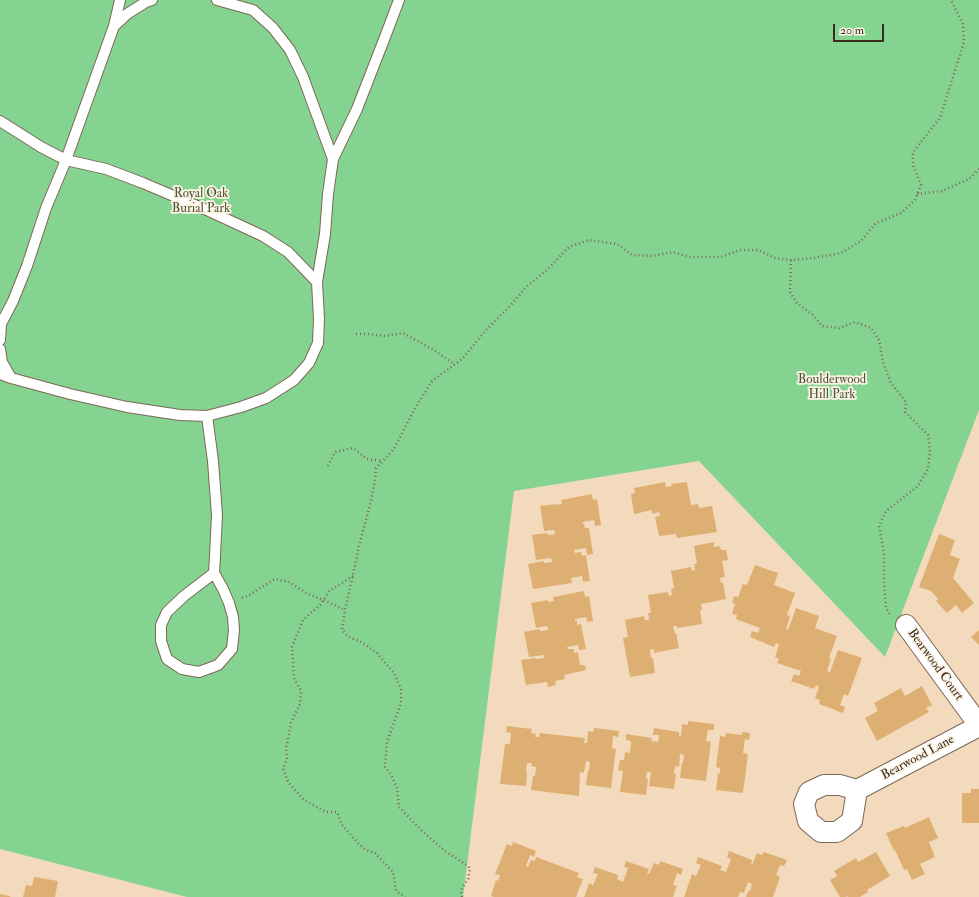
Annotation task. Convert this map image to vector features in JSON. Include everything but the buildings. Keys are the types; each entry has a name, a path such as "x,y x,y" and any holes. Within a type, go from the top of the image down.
{"street":[{"name":"Bearwood Court","path":"906,625 979,726"},
{"name":"Bearwood Lane","path":"857,790 979,726"}],"lane":[{"path":"0,340 1,324 13,301 27,266 46,208 66,160 114,26 120,0"},
{"path":"114,26 127,14 152,0"},
{"path":"216,0 254,5 290,50 303,77 333,159"},
{"path":"0,374 70,394 127,407 180,415 208,416 266,398 294,380 309,363 318,343 319,319 317,282 325,234 328,194 333,159 357,109 399,0"},
{"path":"0,121 41,147 66,160 106,169 143,183 263,236 288,252 317,282"},
{"path":"0,349 2,362 11,378"},
{"path":"208,416 217,515 214,573 223,588 229,603 233,617 234,630 232,649 218,665 199,672 182,670 167,659 160,641 161,625 167,612 184,596 214,573"}],"path":[{"path":"462,897 461,890 468,879 470,869 422,830 400,807 397,788 391,775 385,767 387,742 401,703 401,689 394,674 377,653 363,643 349,637 342,630 359,546 371,501 376,468 394,450 414,410 432,381 462,358 526,287 547,270 569,247 589,240 617,244 632,255 652,256 673,252 690,257 721,257 740,250 758,250 775,258 791,260 814,258 841,253 861,241 876,223 901,213 915,200 920,186 913,165 913,152 940,118 964,42 963,24 951,0"},
{"path":"917,194 942,192 969,179 979,169"},
{"path":"791,260 790,292 797,303 813,315 822,326 839,328 855,322 871,328 879,340 882,362 891,383 906,402 905,412 928,435 930,452 928,469 917,487 886,511 879,526 884,553 886,608 893,619 906,625"},
{"path":"356,334 384,336 402,333 432,349 454,364"},
{"path":"328,466 335,452 352,448 367,459 382,462"},
{"path":"353,575 329,591 321,604 303,620 292,647 294,678 301,692 300,704 291,723 286,749 287,758 283,769 288,782 304,800 326,812 337,812 342,825 359,844 366,850 375,853 393,872 396,891 405,897"},
{"path":"229,603 248,596 275,579 289,582 308,594 345,610"}],"green space":[{"name":"Royal Oak Burial Park","path":"0,0 979,0 979,410 885,657 699,461 514,491 463,897 187,897 0,849"}],"park label":[{"name":"Boulderwood Hill Park","path":"832,388"}]}
